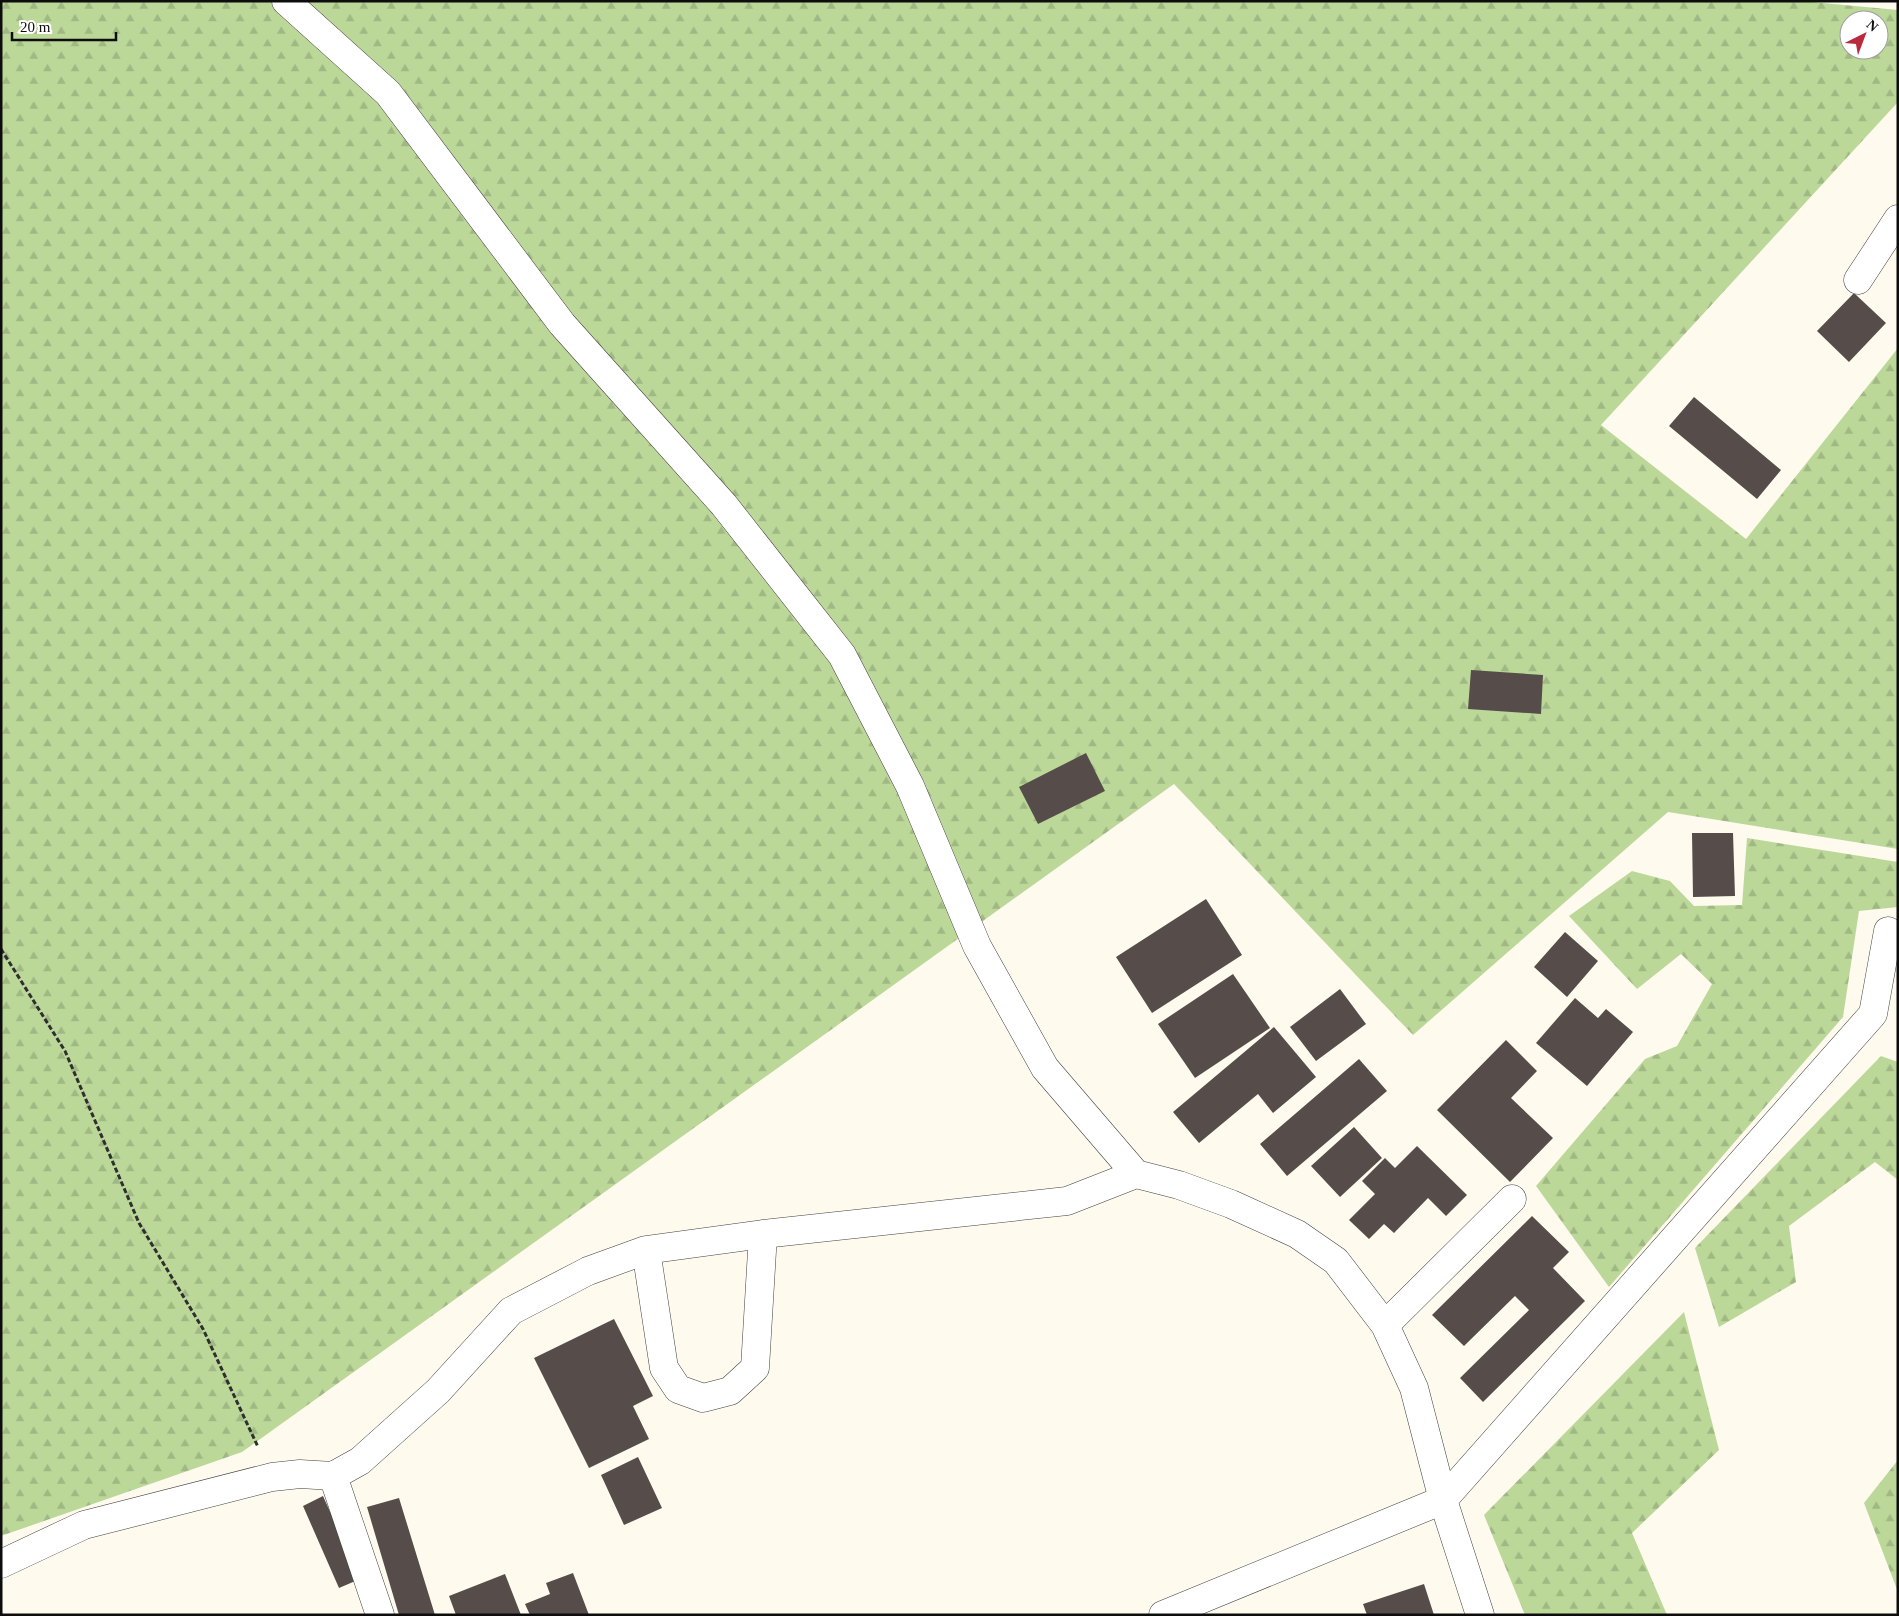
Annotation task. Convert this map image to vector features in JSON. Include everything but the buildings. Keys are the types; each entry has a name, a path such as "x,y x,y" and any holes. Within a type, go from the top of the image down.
{"street":[{"path":"286,1 388,93 562,324 724,505 842,655 910,786 977,946 1045,1068 1136,1174 1179,1185 1231,1204 1297,1234 1336,1261 1385,1325 1414,1388 1443,1500 1480,1615"},
{"path":"1858,280 1898,219"},
{"path":"1163,1615 1443,1500 1873,1014 1888,932"},
{"path":"1,1564 84,1525 272,1477 300,1474 333,1476 360,1461 438,1392 511,1311 588,1271 646,1250 763,1234 1066,1201 1136,1174"},
{"path":"1385,1325 1512,1198"},
{"path":"646,1250 664,1368 678,1389 703,1398 730,1391 755,1368 763,1234"},
{"path":"333,1476 380,1615"}],"path":[{"path":"1,949 65,1051 139,1223 203,1330 272,1477"}],"green space":[{"path":"1,1 1801,1 1898,10 1898,102 1601,425 1746,539 1898,348 1898,849 1668,812 1413,1035 1174,784 242,1452 1,1536"},
{"path":"1747,838 1898,862 1898,907 1859,911 1843,1017 1609,1287 1536,1186 1645,1059 1677,1046 1712,984 1681,954 1637,989 1569,916 1632,871 1670,881 1694,906 1742,905"},
{"path":"1881,1056 1898,1062 1898,1180 1875,1162 1789,1226 1796,1282 1719,1327 1695,1248"},
{"path":"1684,1312 1719,1450 1632,1533 1667,1615 1525,1615 1484,1515"},
{"path":"1898,1460 1898,1592 1864,1503"}]}
